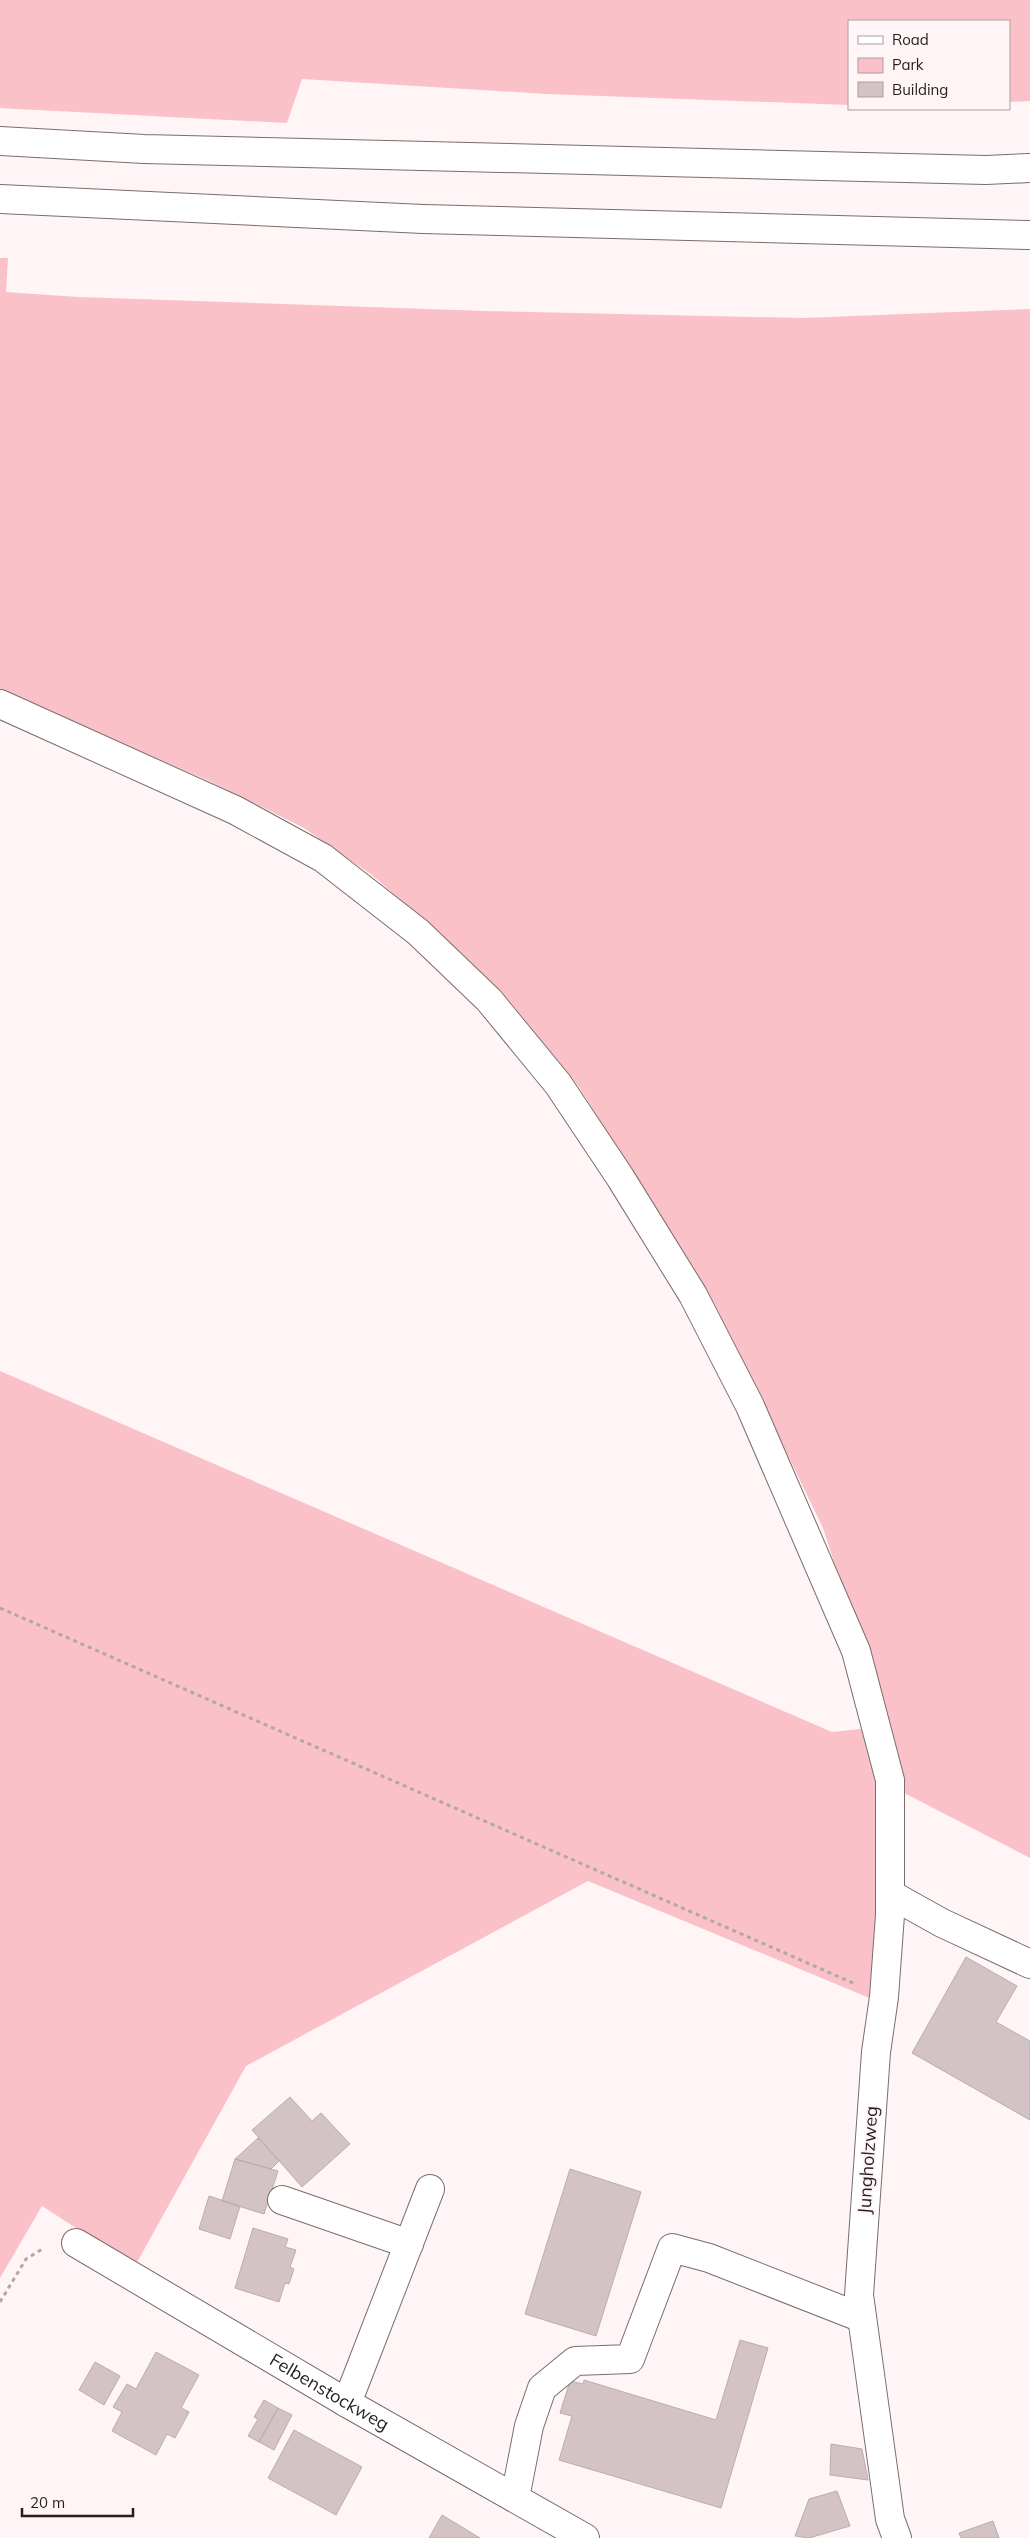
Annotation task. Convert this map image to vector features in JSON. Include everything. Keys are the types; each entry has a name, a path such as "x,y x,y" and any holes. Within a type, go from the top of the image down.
{"main road":[{"path":"0,141 144,149 986,170 1030,168"},
{"path":"0,199 423,219 1030,235"},
{"name":"Jungholzweg","path":"0,704 235,810 323,858 418,932 489,1000 558,1084 620,1177 692,1295 750,1406 856,1651 890,1780 890,1894 884,1997 875,2061 859,2295 890,2519 897,2538"},
{"path":"890,1894 942,1923 1030,1964"},
{"path":"347,2403 430,2189"},
{"path":"282,2200 409,2244"},
{"name":"Felbenstockweg","path":"76,2243 347,2403 585,2538"},
{"path":"515,2498 529,2426 542,2388 575,2361 630,2359 672,2248 709,2258 862,2318"}],"path":[{"path":"0,1608 884,1997"},
{"path":"0,2302 26,2259 49,2245 76,2243"}],"green space":[{"path":"0,0 1030,0 1030,101 1010,102 1010,20 848,20 848,105 547,94 302,79 287,123 0,108"},
{"path":"0,258 8,258 6,292 78,297 485,311 803,318 1030,309 1030,1858 877,1779 879,2002 588,1881 246,2066 135,2266 42,2206 0,2278 0,1371 832,1732 887,1726 823,1528 714,1303 579,1087 512,1004 439,934 372,875 304,828 207,780 0,692"}],"building":[{"path":"966,1957 1017,1986 996,2022 1030,2041 1030,2120 912,2053"},
{"path":"290,2097 312,2121 321,2113 350,2144 302,2187 252,2130"},
{"path":"258,2138 279,2161 271,2169 235,2159"},
{"path":"235,2159 278,2171 264,2214 222,2201"},
{"path":"570,2169 641,2192 596,2336 525,2314"},
{"path":"209,2196 240,2206 230,2239 199,2229"},
{"path":"253,2228 288,2239 285,2247 296,2250 290,2267 294,2269 289,2284 285,2283 279,2302 235,2288"},
{"path":"740,2340 768,2348 721,2508 559,2460 572,2416 560,2413 570,2381 583,2384 584,2380 716,2420"},
{"path":"156,2352 199,2375 181,2408 189,2412 175,2438 167,2434 156,2455 112,2431 122,2412 113,2407 127,2384 136,2389"},
{"path":"95,2362 120,2376 104,2405 79,2390"},
{"path":"264,2400 278,2408 259,2442 248,2436 258,2419 254,2417"},
{"path":"278,2408 292,2415 274,2450 259,2442"},
{"path":"294,2430 362,2467 336,2515 268,2478"},
{"path":"831,2444 862,2449 868,2480 830,2475"},
{"path":"837,2491 850,2526 809,2538 795,2536 809,2499"},
{"path":"442,2515 480,2538 429,2538"},
{"path":"993,2521 999,2538 961,2538 959,2533"}]}
